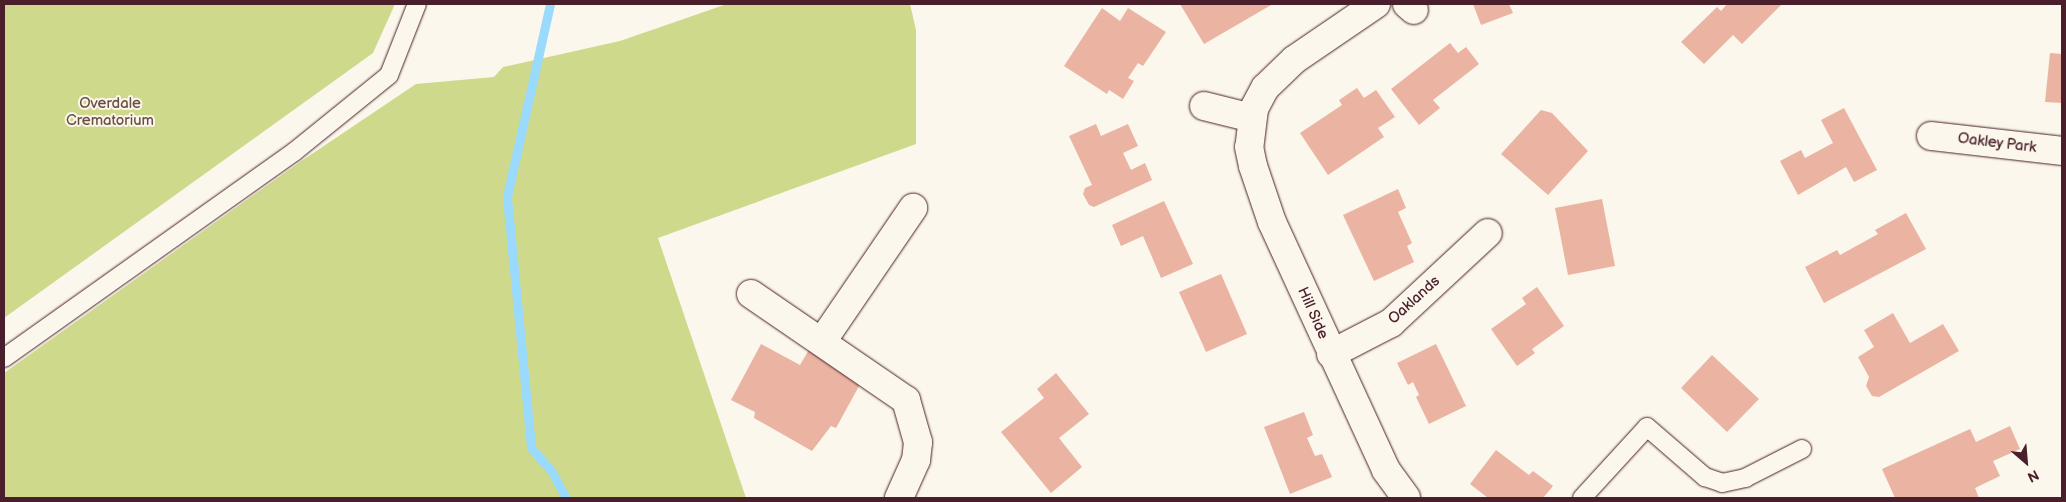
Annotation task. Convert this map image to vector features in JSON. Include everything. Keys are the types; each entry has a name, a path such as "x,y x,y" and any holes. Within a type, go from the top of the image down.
{"street":[{"name":"Hill Side","path":"1376,4 1279,73 1265,88 1252,118 1249,147 1253,166 1272,222 1331,354 1386,470 1406,498"},
{"path":"1204,106 1252,118"},
{"name":"Oakley Park","path":"1931,136 2062,151"},
{"path":"823,340 913,208"},
{"name":"Oaklands","path":"1331,354 1391,323 1487,232"},
{"path":"751,294 823,340 906,400 918,442 916,460 900,498"}],"lane":[{"path":"4,358 294,152 389,75 418,4"},
{"path":"1582,498 1647,427 1705,477 1722,483 1745,478 1802,449"}],"green space":[{"name":"Overdale Crematorium","path":"4,4 395,4 373,53 4,318"},
{"path":"727,4 910,4 916,30 916,144 658,238 746,498 4,498 4,373 300,162 416,84 494,77 503,67 620,41"}],"building":[{"path":"1180,4 1273,4 1204,44"},
{"path":"1473,4 1509,4 1513,13 1481,25"},
{"path":"1727,4 1782,4 1742,44 1733,35 1704,64 1681,42 1717,7 1721,11"},
{"path":"1102,8 1120,21 1128,8 1166,32 1143,66 1138,63 1128,78 1134,81 1123,99 1109,90 1107,94 1064,66"},
{"path":"1450,43 1458,53 1466,47 1479,64 1433,100 1440,108 1419,125 1391,89"},
{"path":"2050,53 2062,54 2062,103 2045,102"},
{"path":"1357,88 1364,98 1376,90 1395,117 1378,128 1384,137 1328,175 1300,133 1342,105 1339,100"},
{"path":"1844,108 1877,170 1854,182 1846,167 1798,195 1780,161 1801,150 1805,158 1833,143 1821,120"},
{"path":"1541,110 1552,113 1588,151 1548,195 1501,154"},
{"path":"1096,124 1101,136 1128,124 1138,146 1123,153 1131,170 1145,163 1152,180 1094,207 1089,205 1083,194 1085,188 1092,185 1069,136"},
{"path":"1398,189 1406,208 1398,212 1412,243 1407,246 1414,262 1374,281 1343,215"},
{"path":"1602,199 1615,266 1568,275 1555,208"},
{"path":"1164,201 1193,264 1161,278 1143,236 1121,246 1112,225"},
{"path":"1906,213 1926,249 1824,303 1805,267 1837,250 1840,255 1878,234 1875,230"},
{"path":"1221,274 1247,334 1206,352 1179,292"},
{"path":"1537,287 1564,326 1532,349 1535,353 1517,366 1491,329 1526,304 1522,298"},
{"path":"1893,313 1910,343 1943,324 1959,351 1879,397 1872,396 1866,386 1869,377 1858,357 1874,347 1864,330"},
{"path":"761,344 800,365 810,348 864,377 836,428 831,426 812,451 754,418 755,412 731,400"},
{"path":"1436,344 1466,406 1429,424 1416,397 1419,395 1413,382 1408,385 1397,363"},
{"path":"1712,355 1759,399 1727,432 1681,388"},
{"path":"1056,373 1089,414 1059,438 1082,467 1051,493 1001,432 1044,398 1037,389"},
{"path":"1304,412 1313,435 1307,438 1315,456 1322,454 1332,477 1290,494 1264,427"},
{"path":"2010,426 2020,449 1993,461 2000,476 1975,488 1979,498 1895,498 1882,469 1970,429 1976,442"},
{"path":"1496,450 1529,475 1533,471 1553,486 1543,498 1488,498 1470,484"}],"waterway":[{"path":"550,4 507,197 531,448 551,470 566,498"}]}
